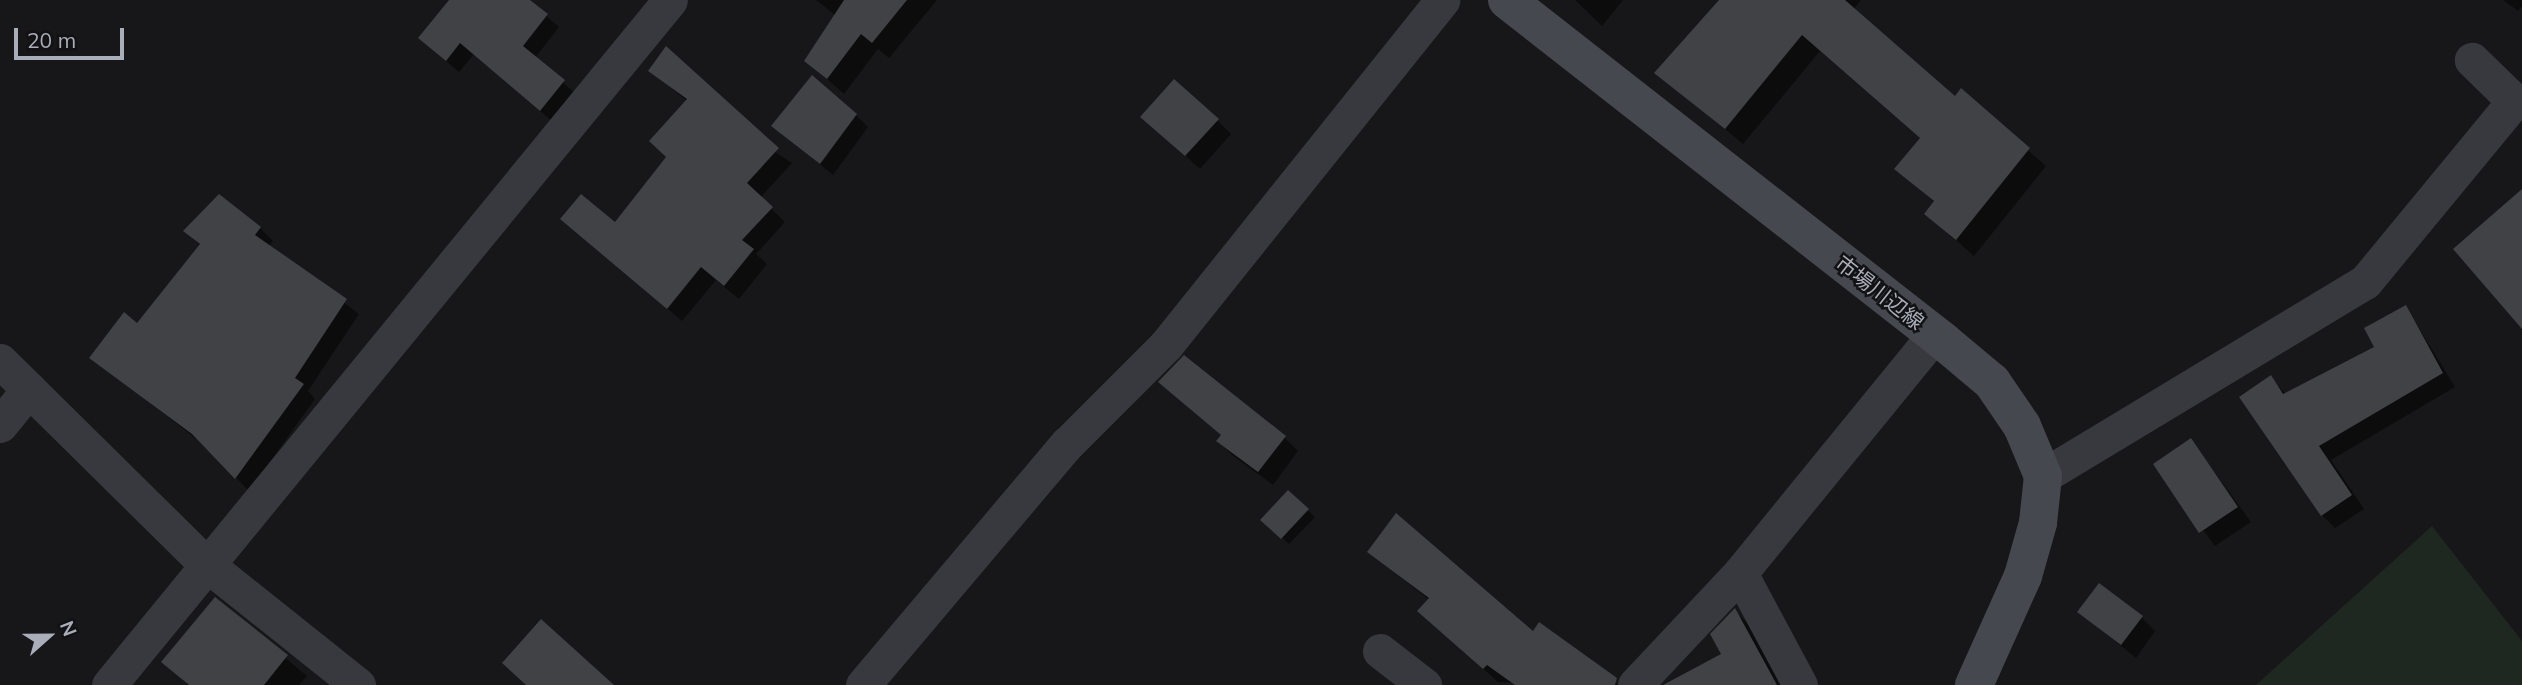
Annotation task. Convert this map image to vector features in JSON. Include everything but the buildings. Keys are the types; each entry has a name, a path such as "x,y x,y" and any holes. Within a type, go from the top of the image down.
{"main road":[{"name":"市場川辺線","path":"1507,0 1935,334 1992,383 2022,426 2043,476"},
{"path":"1974,685 2023,576 2043,476"}],"street":[{"path":"109,685 205,563 670,0"},
{"path":"863,685 1067,443 1166,345 1442,0"},
{"path":"2043,476 2365,282 2514,101 2472,60"},
{"path":"1635,685 1740,573 1935,334"},
{"path":"0,361 205,563 358,685"},
{"path":"0,425 29,389"},
{"path":"1740,573 1800,685"},
{"path":"1380,651 1424,685"}],"shaded area":[{"path":"2432,526 2522,641 2522,685 2256,685"}]}
